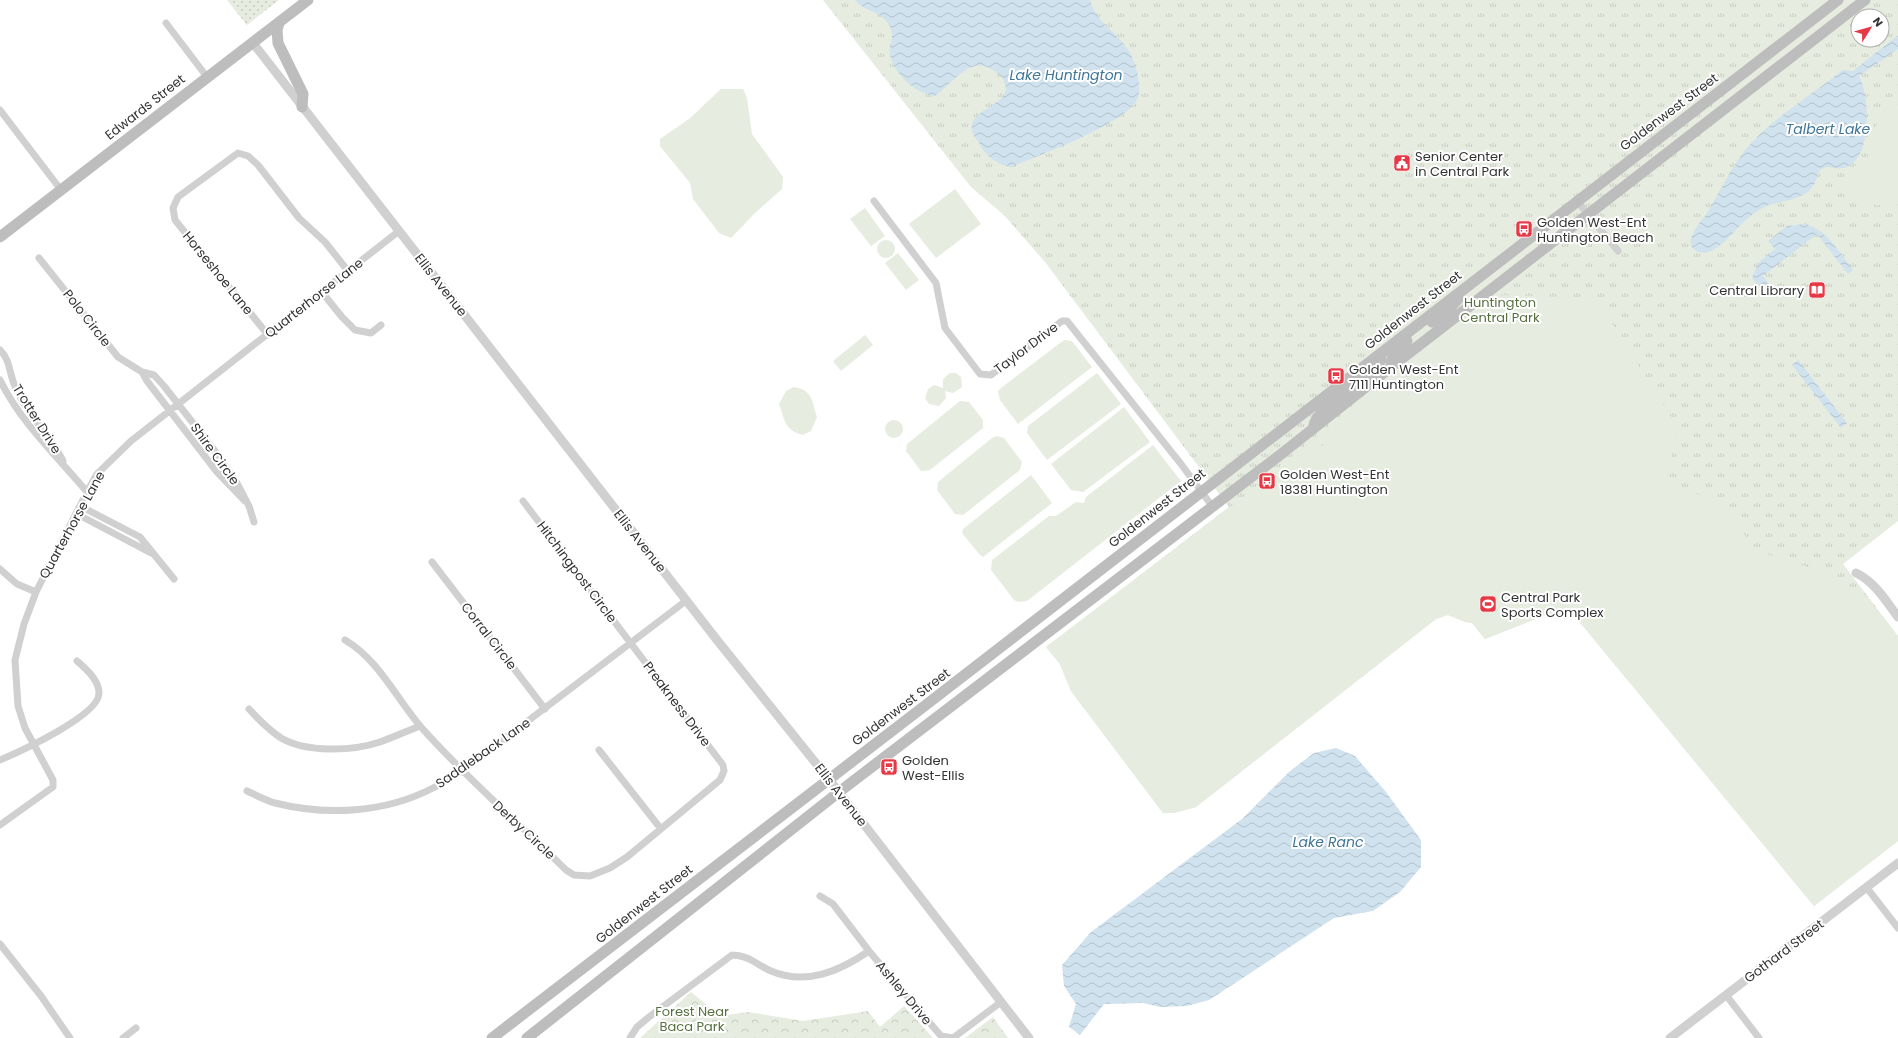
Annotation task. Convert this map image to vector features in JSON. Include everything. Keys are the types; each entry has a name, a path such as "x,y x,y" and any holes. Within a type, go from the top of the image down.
{"main road":[{"name":"Edwards Street","path":"0,237 308,0"},
{"name":"Goldenwest Street","path":"492,1038 1201,491 1264,445 1469,284 1838,0"},
{"path":"527,1038 839,792 1314,428 1865,0"},
{"path":"278,23 278,43 303,94 302,107"},
{"path":"1392,366 1392,357 1397,350 1454,305 1469,284"},
{"path":"1314,428 1314,422 1331,402 1377,366 1381,360 1381,353"}],"street":[{"path":"166,23 207,77"},
{"name":"Ellis Avenue","path":"253,43 717,640 829,779 1029,1038"},
{"path":"0,110 61,190"},
{"name":"Horseshoe Lane","path":"268,334 175,220 173,208 178,197 238,153 248,156 258,165 299,218 325,242 348,272"},
{"name":"Taylor Drive","path":"874,201 936,283 945,328 980,374 991,374 1062,321 1067,321 1212,506"},
{"path":"1577,201 1618,251"},
{"name":"Quarterhorse Lane","path":"0,825 53,787 53,780 25,728 18,706 15,660 24,624 36,592 97,474 118,451 399,231"},
{"name":"Polo Circle","path":"39,258 118,357 142,372 154,375 178,404"},
{"path":"322,291 342,317 355,330 371,332 381,326"},
{"name":"Trotter Drive","path":"0,350 4,354 10,367 13,381 29,411 55,445 66,466"},
{"name":"Polo Circle","path":"142,372 147,381 170,410"},
{"name":"Trotter Drive","path":"0,380 10,399 49,450 66,466 87,492"},
{"name":"Shire Circle","path":"178,404 218,455 237,484 249,506 254,522"},
{"name":"Shire Circle","path":"170,410 217,472 249,506"},
{"name":"Hitchingpost Circle","path":"523,501 632,643"},
{"path":"80,506 140,537 147,543 153,554 174,579"},
{"path":"77,514 145,548 153,554"},
{"name":"Corral Circle","path":"432,562 545,709"},
{"path":"0,569 17,584 36,592"},
{"path":"1856,574 1865,577 1873,585 1898,618"},
{"name":"Saddleback Lane","path":"246,791 273,802 312,810 373,808 400,801 432,788 462,771 687,600"},
{"name":"Derby Circle","path":"345,640 360,649 375,666 420,726 462,771 566,870 574,875 590,876 610,868 627,857 720,780 724,771 723,765"},
{"name":"Preakness Drive","path":"632,643 723,765"},
{"path":"0,760 34,746 64,728 98,701 100,692 91,674 77,661"},
{"path":"250,709 260,722 282,738 301,745 333,749 347,749 379,742 420,726"},
{"path":"599,750 661,829"},
{"name":"Gothard Street","path":"1670,1038 1898,864"},
{"path":"1867,888 1898,928"},
{"name":"Ashley Drive","path":"820,896 833,904 869,951 941,1036 953,1038 1001,1002"},
{"path":"0,944 41,996 70,1038"},
{"path":"630,1037 649,1017 732,955 747,957 771,971 784,975 806,977 830,972 846,966 869,951"},
{"path":"1726,995 1759,1038"},
{"path":"123,1038 136,1028"}],"green space":[{"path":"227,0 279,0 247,25"},
{"name":"Huntington Central Park","path":"823,0 1898,0 1898,521 1843,564 1898,636 1898,841 1814,906 1573,614 1543,616 1485,639 1472,623 1465,622 1448,615 1436,619 1196,807 1174,813 1163,813 1071,691 1060,664 1046,647 1229,507 1045,262 1004,215 971,187"},
{"path":"721,89 743,89 747,98 752,134 783,177 782,189 754,214 731,238 719,233 693,199 690,183 660,146 660,139 689,119"},
{"path":"1898,104 1898,193 1886,204 1871,204 1855,197 1841,188 1851,169 1868,156 1877,123 1885,110"},
{"path":"955,189 981,224 936,258 909,224"},
{"path":"865,208 885,236 871,246 850,219"},
{"path":"886,240 892,243 895,249 892,255 886,258 880,255 877,249 880,243"},
{"path":"898,253 919,280 906,290 885,263"},
{"name":"Central Park Sports Complex","path":"1503,295 1592,298 1599,303 1673,420 1676,436 1666,483 1728,505 1732,518 1747,538 1747,547 1759,555 1763,553 1836,576 1843,586 1848,589 1860,591 1865,595 1898,637 1898,841 1814,906 1573,614 1543,616 1485,639 1472,623 1465,622 1448,615 1436,619 1196,807 1174,813 1163,813 1071,691 1060,664 1046,647 1238,501 1258,490 1277,476 1291,460 1311,444 1319,450 1329,437 1333,426 1380,391 1390,390 1414,372 1416,363"},
{"path":"865,335 873,345 841,371 833,361"},
{"path":"1064,340 1072,341 1092,367 1018,424 1000,400 998,391"},
{"path":"950,373 956,373 961,377 962,387 953,393 945,391 946,398 939,406 929,404 925,398 928,389 934,385 943,388 943,379"},
{"path":"1097,373 1121,404 1047,460 1027,433 1028,426"},
{"path":"794,387 805,391 808,394 813,402 817,417 811,431 803,435 792,430 786,424 779,404 786,391"},
{"path":"960,401 969,402 983,420 983,428 930,470 921,471 906,451 907,444"},
{"path":"1124,407 1150,442 1083,492 1071,490 1051,464"},
{"path":"894,420 900,423 903,429 900,435 894,438 888,435 885,429 888,423"},
{"path":"997,436 1004,438 1022,462 1020,470 963,515 955,514 937,490 938,482 992,438"},
{"path":"1153,445 1181,481 1027,601 1018,602 1014,600 991,570 992,560 1049,516 1056,516 1076,502 1084,503 1086,497"},
{"path":"1031,475 1052,503 983,557 962,533 963,529"},
{"name":"Forest Near Baca Park","path":"691,992 720,1016 748,1012 803,1021 868,1011 880,1027 904,1006 933,1038 640,1038"},
{"path":"993,1017 1008,1038 965,1038"}],"water":[{"name":"Lake Huntington","path":"855,0 1090,0 1102,22 1120,40 1130,53 1139,83 1139,95 1137,100 1129,109 1099,129 1011,167 1002,164 987,154 981,147 972,131 974,119 996,103 1005,93 1005,84 1001,76 991,69 983,66 976,66 961,74 935,96 913,87 901,76 892,62 890,51 892,34 886,20 878,14 863,7"},
{"name":"Talbert Lake","path":"1898,35 1898,49 1859,76 1866,103 1867,120 1861,151 1854,162 1843,168 1828,166 1820,170 1813,186 1805,194 1769,205 1758,211 1748,218 1717,248 1702,252 1695,250 1691,242 1694,231 1707,213 1735,164 1755,139 1789,110 1843,70 1853,71 1882,48 1890,48 1890,41"},
{"path":"1804,224 1826,236 1853,270 1848,274 1817,234 1763,276 1772,288 1755,282 1752,278 1758,263 1775,249 1768,241 1787,226"},
{"path":"1798,360 1847,423 1841,428 1792,365"},
{"name":"Lake Ranc","path":"1336,748 1355,756 1386,792 1421,840 1421,867 1400,892 1373,911 1334,918 1209,1000 1187,1006 1160,1007 1143,1003 1104,1004 1080,1035 1069,1027 1076,1004 1064,986 1062,965 1091,932 1242,819 1290,771 1314,753"}],"place":[{"name":"Senior Center in Central Park","path":"1402,163"},
{"name":"Golden West-Ent Huntington Beach","path":"1524,229"},
{"name":"Central Library","path":"1817,290"},
{"name":"Golden West-Ent 7111 Huntington","path":"1336,376"},
{"name":"Golden West-Ent 18381 Huntington","path":"1267,481"},
{"name":"Central Park Sports Complex","path":"1488,604"},
{"name":"Golden West-Ellis","path":"889,767"}]}
